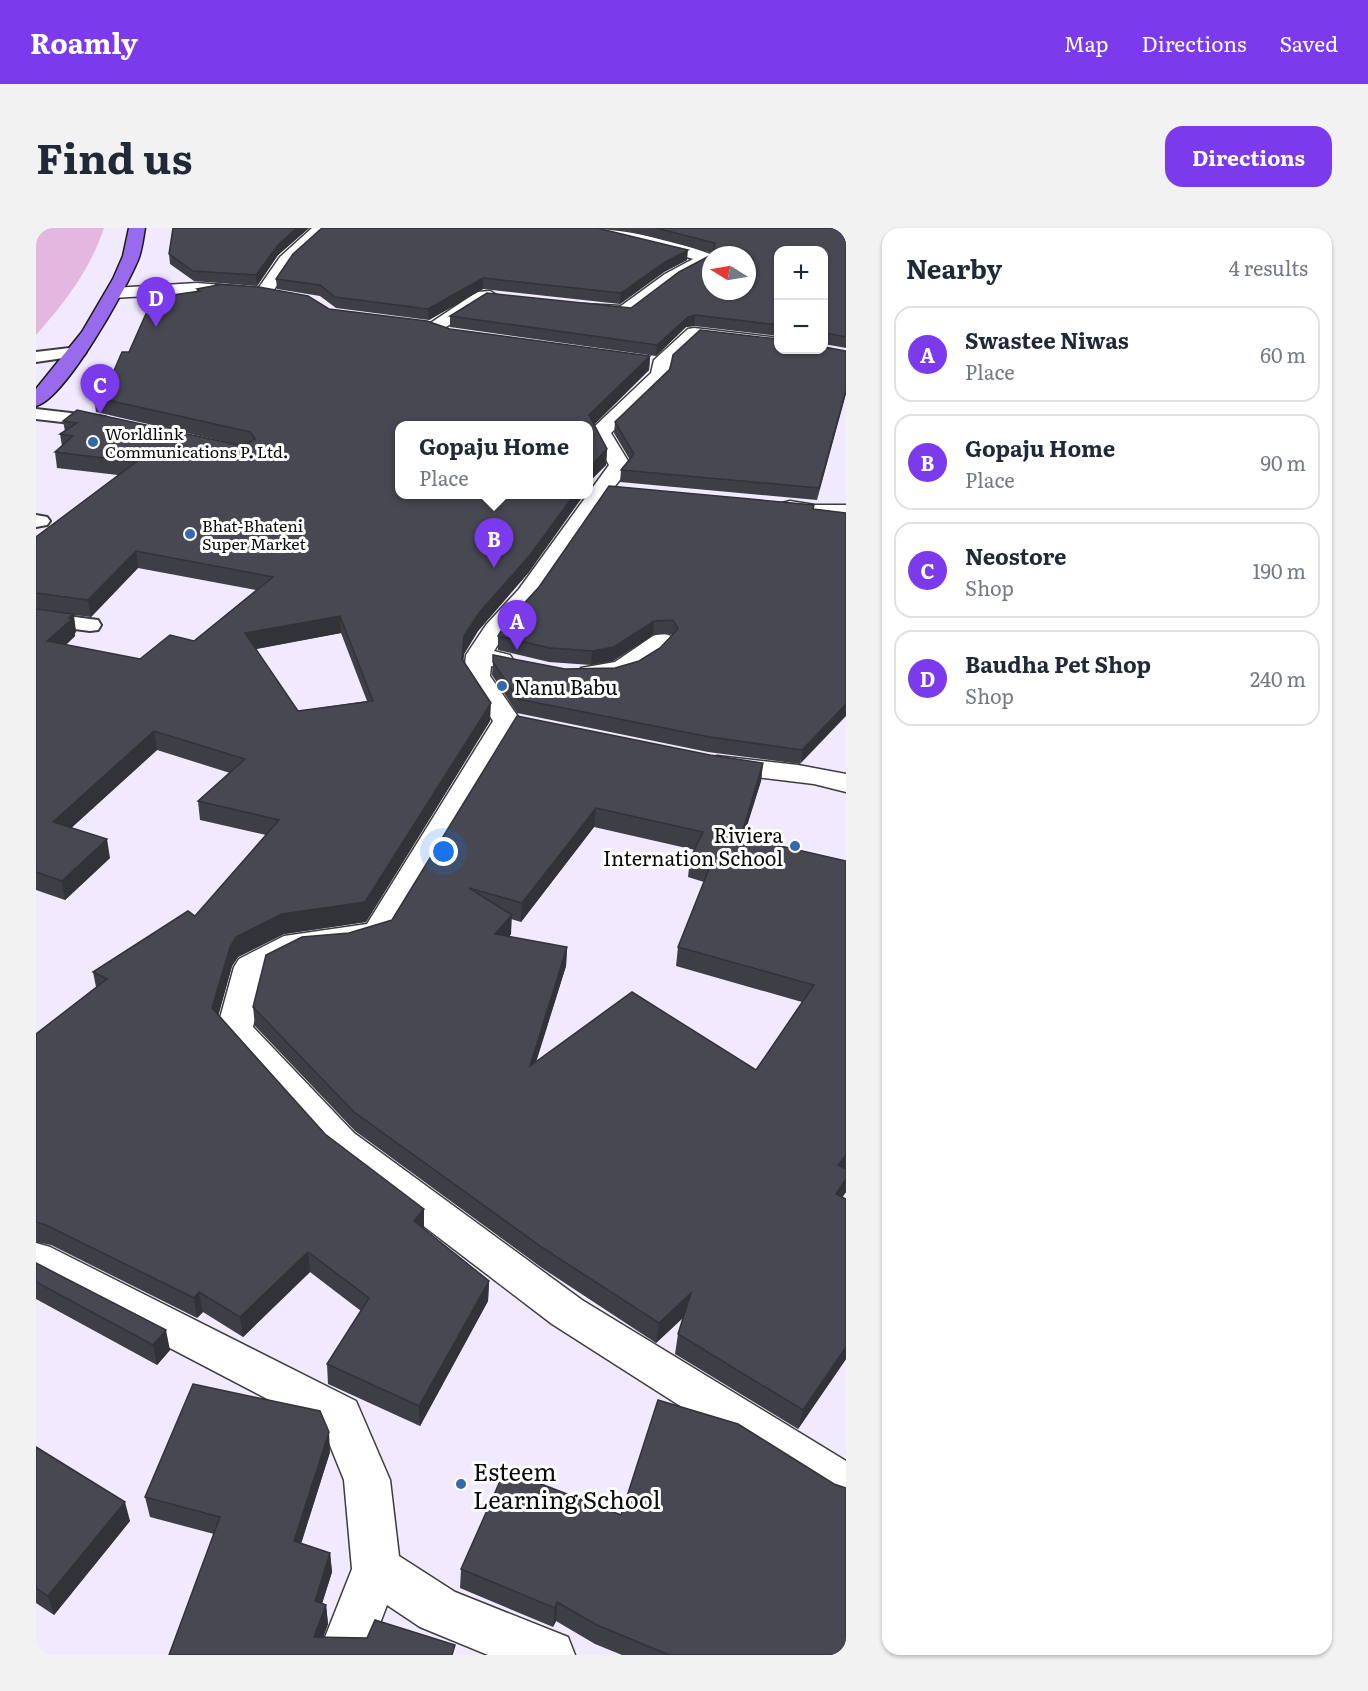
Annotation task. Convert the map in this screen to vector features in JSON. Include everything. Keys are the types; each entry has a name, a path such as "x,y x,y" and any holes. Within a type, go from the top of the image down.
{"main road":[{"path":"36,400 78,352 113,293 131,259 137,228"}],"street":[{"path":"263,293 286,260 321,228"},
{"path":"577,306 624,312 671,277 707,258 669,246 583,228"},
{"path":"113,293 197,288 263,293 285,299"},
{"path":"450,336 426,327 483,296 507,298"},
{"path":"774,343 694,333 655,363 660,375 600,432 620,466 611,490 527,595 487,637 479,655 477,675 518,724 379,931 350,939 296,944 251,967 235,1029 341,1143 567,1312 846,1486"},
{"path":"768,505 815,512 846,512"},
{"path":"564,672 598,674 623,669 663,641"},
{"path":"479,655 526,666"},
{"path":"696,761 748,770 806,774 846,783"},
{"path":"36,1259 340,1415 367,1480 376,1569 343,1655"},
{"path":"376,1569 438,1610 550,1655"}],"lane":[{"path":"36,357 78,352"},
{"path":"36,376 57,378"},
{"path":"36,414 94,419 127,427"},
{"path":"36,618 90,626"}],"shaded area":[{"path":"36,228 104,228 92,258 76,285 36,335"}],"building":[{"path":"173,228 297,228 278,245 256,275 193,271 169,254"},
{"path":"322,228 597,228 688,250 665,262 621,293 483,278 428,309 335,297 320,285 276,279 293,254"},
{"path":"656,228 846,228 846,337 828,333 828,246 774,246 774,325 695,315 688,317 657,345 450,316 487,293 631,308 679,272 702,260 702,300 756,300 756,246 714,246 715,243"},
{"path":"215,284 259,287 308,296 329,309 427,321 450,329 650,356 589,415 592,421 395,421 395,499 571,499 530,555 479,613 464,636 462,659 491,703 365,902 282,914 236,937 230,947 212,1008 325,1134 424,1209 414,1221 489,1281 419,1406 327,1364 369,1298 308,1252 240,1317 199,1292 194,1298 36,1222 36,1034 107,979 93,972 188,911 195,916 279,820 198,801 245,759 154,731 53,822 107,839 62,881 36,872 36,609 73,614 69,618 72,619 47,641 140,659 170,635 194,641 273,577 136,551 88,600 36,593 36,537 136,462 55,452 73,436 60,434 77,423 63,421 77,410 243,446 255,439 250,432 94,397 107,387 122,352 129,352 153,298 200,291 197,289 218,285","holes":["340,616 373,701 298,711 245,633"]},
{"path":"700,330 774,339 774,354 828,354 828,348 846,351 846,390 819,488 621,470 634,454 615,422 670,369 673,355"},
{"path":"593,423 607,449 593,464"},
{"path":"609,486 814,505 813,509 846,513 846,704 802,750 710,737 518,699 493,662 493,655 565,669 615,668 639,661 660,648 678,629 673,620 654,621 614,647 592,651 550,648 498,636 506,623 539,587"},
{"path":"517,716 710,755 763,763 741,837 846,861 846,1155 838,1165 846,1169 846,1179 836,1194 846,1199 846,1347 803,1410 678,1334 691,1293 659,1323 543,1248 354,1112 253,1007 266,955 302,937 349,933 392,920","holes":["596,808 703,832 690,859 711,864 678,947 814,985 756,1070 632,992 530,1066 567,947 495,934 512,915 469,888 522,903"]},
{"path":"36,1263 166,1330 153,1345 36,1282"},
{"path":"193,1384 320,1411 329,1432 294,1541 330,1553 315,1601 326,1605 314,1637 367,1638 375,1620 455,1645 452,1655 169,1655 220,1517 145,1497"},
{"path":"658,1400 738,1424 834,1484 846,1488 846,1655 669,1655 597,1625 557,1602 555,1608 461,1569 505,1470 621,1515"},
{"path":"36,1447 125,1502 48,1596 36,1588"}],"place":[{"name":"Baudha Pet Shop","path":"156,327"},
{"name":"Neostore","path":"100,414"},
{"name":"Worldlink Communications P. Ltd.","path":"93,442"},
{"name":"Bhat-Bhateni Super Market","path":"190,534"},
{"name":"Gopaju Home","path":"494,568"},
{"name":"Swastee Niwas","path":"517,650"},
{"name":"Nanu Babu","path":"502,686"},
{"name":"Riviera Internation School","path":"795,846"},
{"name":"Esteem Learning School","path":"461,1484"}]}
